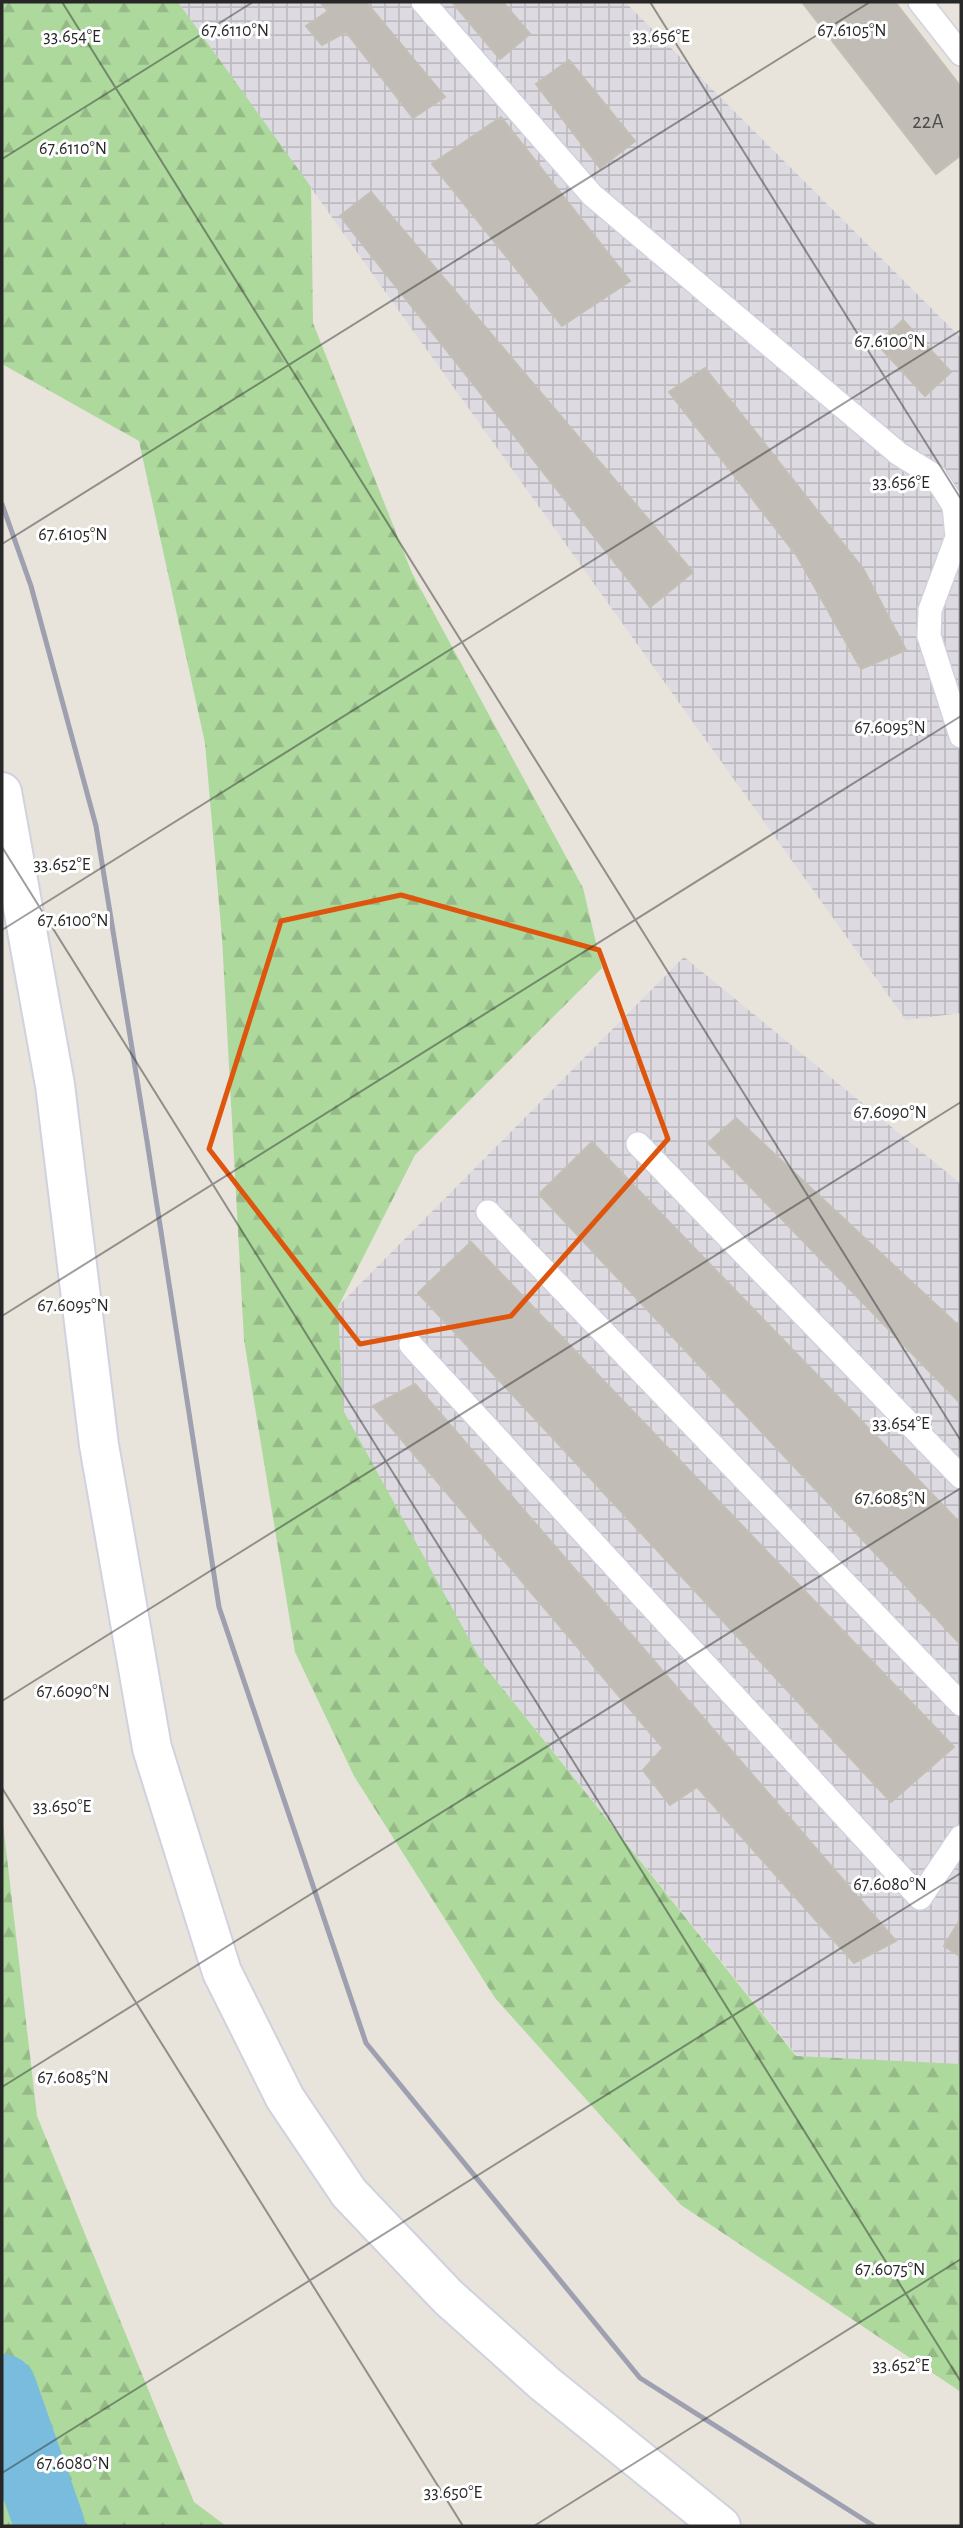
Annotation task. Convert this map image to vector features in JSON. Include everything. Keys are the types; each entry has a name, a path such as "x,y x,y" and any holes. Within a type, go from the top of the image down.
{"street":[{"path":"2,792 55,1085 99,1445 152,1748 222,1972 285,2098 349,2193 448,2297 534,2375 721,2526"}],"lane":[{"path":"423,2 592,195 899,454 935,476 954,506 957,537 930,610 929,636 961,736"},
{"path":"920,2 961,54"},
{"path":"638,1144 961,1478"},
{"path":"488,1212 961,1704"},
{"path":"411,1345 920,1898 961,1837"}],"highlighted area":[{"path":"401,895 599,950 668,1139 511,1316 360,1344 209,1149 281,921"}],"shaded area":[{"path":"178,2 625,2 961,338 961,1013 906,1020"},
{"path":"684,957 961,1184 961,2118 797,2056 260,1385"}],"green space":[{"path":"2,2 178,2 311,187 313,323 412,573 583,888 602,968 415,1155 338,1307 343,1410 483,1664 796,2056 961,2064 961,2392 681,2205 495,1998 354,1776 295,1652 244,1340 222,938 205,743 139,441 2,364"},
{"path":"2,1815 37,2116 194,2502 226,2526 2,2526"}],"building":[{"path":"320,2 366,2 445,97 413,118 346,32 322,45 306,26 328,11"},
{"path":"452,2 503,2 530,34 500,59"},
{"path":"802,2 895,2 961,87 961,155 936,174"},
{"path":"569,60 635,141 600,168 536,84"},
{"path":"501,117 630,281 562,326 432,164"},
{"path":"371,192 693,572 650,607 340,216"},
{"path":"903,320 951,372 925,396 877,344"},
{"path":"705,368 864,570 906,650 861,669 797,556 669,392"},
{"path":"736,1118 961,1328 961,1404 708,1143"},
{"path":"592,1142 961,1524 961,1645 539,1194"},
{"path":"471,1242 954,1747 891,1802 418,1293"},
{"path":"415,1384 896,1941 854,1963 697,1787 670,1805 643,1770 663,1748 373,1406"},
{"path":"961,1918 961,1957 944,1946"}],"waterway":[{"path":"2,2389 50,2526"}],"railway":[{"path":"2,504 31,586 96,826 219,1607 366,2043 640,2378 874,2526"}]}
